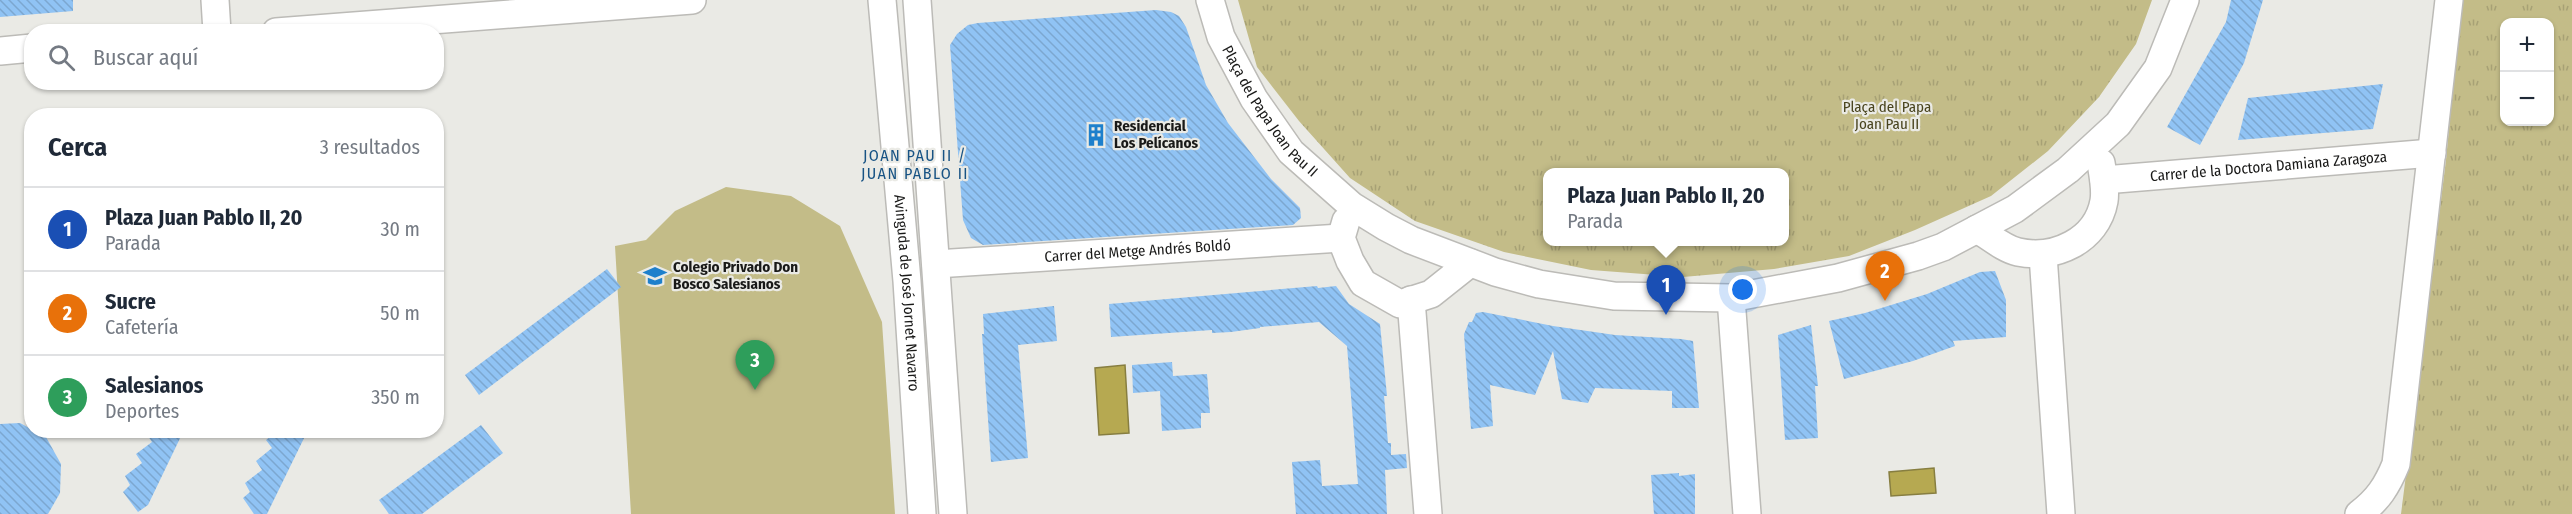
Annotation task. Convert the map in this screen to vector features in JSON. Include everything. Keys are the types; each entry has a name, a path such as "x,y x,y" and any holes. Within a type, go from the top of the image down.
{"street":[{"path":"214,0 216,24"},
{"path":"357,24 548,5 692,0"},
{"name":"Avinguda de José Jornet Navarro","path":"882,0 907,280 922,514"},
{"name":"Avinguda de José Jornet Navarro","path":"917,0 953,514"},
{"name":"Plaça del Papa Joan Pau II","path":"1210,0 1221,37 1254,99 1292,152 1352,206 1411,240 1539,284 1614,296 1731,298 1838,278 1884,266 1943,247 2015,209 2068,170 2118,124 2158,69 2186,0"},
{"path":"2359,514 2373,503 2388,485 2396,464 2449,0"},
{"path":"0,51 24,49"},
{"path":"1977,229 2015,251 2043,255 2073,245 2097,220 2104,200 2104,180 2095,145"},
{"name":"Carrer de la Doctora Damiana Zaragoza","path":"2104,180 2432,153"},
{"path":"1352,206 1341,238 1350,261 1363,283 1400,304 1431,294 1470,262"},
{"name":"Carrer del Metge Andrés Boldó","path":"936,264 1341,238"},
{"path":"2043,255 2061,514"},
{"path":"1731,298 1747,514"},
{"path":"1411,300 1428,514"}],"green space":[{"name":"Plaça del Papa Joan Pau II","path":"1238,0 2152,0 2136,44 2099,97 2048,151 1991,196 1849,256 1774,269 1683,277 1591,270 1504,252 1415,221 1350,178 1299,121 1257,67"},
{"path":"2461,0 2572,0 2572,514 2401,514 2446,160"},
{"path":"726,187 791,196 840,226 882,322 895,514 631,514 615,246 646,240 675,211"}],"shaded area":[{"path":"1125,365 1129,433 1099,435 1095,368"},
{"path":"1934,468 1936,493 1891,496 1889,472"}],"building":[{"path":"0,0 73,0 73,11 0,17"},
{"path":"2231,0 2263,0 2244,63 2200,145 2167,127 2226,22"},
{"name":"Residencial Los Pelícanos","path":"1156,10 1171,12 1179,16 1186,27 1206,85 1228,123 1271,179 1300,208 1301,218 1293,225 983,245 971,238 963,220 950,45 957,34 968,25 978,23"},
{"path":"2383,84 2373,129 2238,140 2248,98"},
{"path":"607,269 621,287 479,395 465,375"},
{"path":"1995,271 2006,300 2006,337 1953,341 1955,346 1913,361 1844,379 1829,321 1865,313 1927,294 1980,272"},
{"path":"1317,286 1318,288 1336,286 1349,304 1380,324 1387,396 1384,396 1388,443 1391,443 1391,455 1406,454 1407,468 1385,470 1387,514 1296,514 1292,462 1320,460 1322,486 1358,484 1347,346 1319,322 1231,332 1212,333 1212,330 1111,337 1109,304"},
{"path":"1054,306 1057,341 1018,345 1028,458 991,462 982,334 984,334 983,314"},
{"path":"1483,312 1615,335 1693,341 1699,408 1672,408 1672,391 1595,388 1588,403 1562,399 1553,351 1535,395 1490,385 1493,426 1471,429 1464,334 1476,313"},
{"path":"1811,325 1818,386 1815,386 1818,438 1785,440 1778,335"},
{"path":"1172,362 1173,376 1207,374 1210,413 1201,413 1201,428 1162,431 1160,391 1133,393 1132,365"},
{"path":"20,423 24,425 24,438 47,438 61,464 60,493 48,514 0,514 0,424"},
{"path":"481,425 503,453 422,514 389,514 379,500"},
{"path":"149,438 180,438 148,505 138,512 123,492 130,485 125,476 142,463 136,454 152,442"},
{"path":"269,438 304,438 267,514 254,514 243,498 250,492 245,483 262,470 256,461 272,448 266,440"},
{"path":"1679,473 1679,476 1695,474 1695,514 1654,514 1651,475"}],"place":[{"name":"Residencial Los Pelícanos","path":"1096,135"},
{"name":"Colegio Privado Don Bosco Salesianos","path":"655,276"},
{"name":"Sucre","path":"1885,301"},
{"name":"Plaza Juan Pablo II, 20","path":"1666,315"},
{"name":"Salesianos","path":"755,390"}],"district":[{"name":"JOAN PAU II / JUAN PABLO II","path":"915,164"}]}
